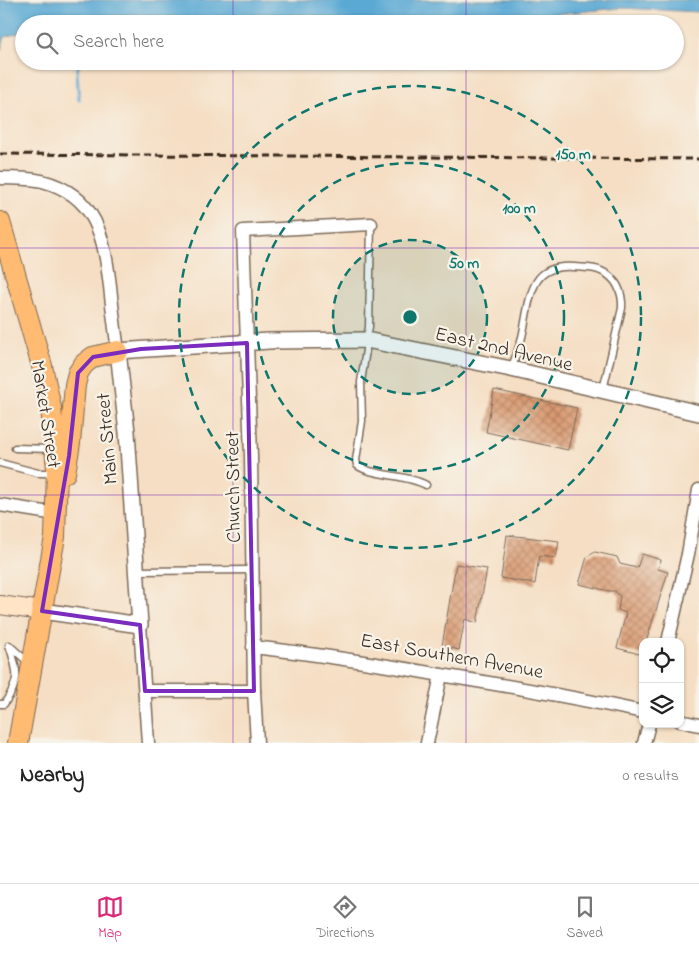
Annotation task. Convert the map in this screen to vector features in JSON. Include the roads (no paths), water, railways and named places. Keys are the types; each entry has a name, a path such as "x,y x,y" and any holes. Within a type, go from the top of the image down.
{"highway":[{"name":"Market Street","path":"0,222 42,366 51,408 57,474 55,536 18,743"},
{"path":"56,514 69,456 75,385 78,373 84,364 93,357 118,350"}],"main road":[{"path":"0,605 42,611"}],"street":[{"name":"Main Street","path":"0,178 24,179 51,184 66,192 80,202 96,222 105,247 126,432 148,743"},
{"name":"Church Street","path":"257,743 254,691 251,456 244,231 371,224"},
{"name":"East 2nd Avenue","path":"118,350 269,341 366,340 511,369 699,414"},
{"path":"669,638 688,554 699,490"},
{"path":"0,505 56,514"},
{"path":"42,611 140,625"},
{"name":"East Southern Avenue","path":"253,647 316,654 564,696 639,711"},
{"path":"427,743 441,675"},
{"path":"145,691 254,691"},
{"path":"684,722 699,725"},
{"path":"644,743 648,728"}],"lane":[{"path":"371,224 369,327 361,382 362,421 356,460 357,465 365,470 404,477 426,485"},
{"path":"511,369 522,338 532,291 537,281 552,269 562,266 599,270 608,275 617,284 622,301 602,391"},
{"path":"16,448 56,449"},
{"path":"0,463 38,473 57,474"},
{"path":"137,572 252,570"},
{"path":"0,704 4,704 14,690 17,667 9,645 31,665"}],"water":[{"path":"0,0 699,0 699,12 621,8 543,15 15,15 15,34 5,37 0,52"}],"waterway":[{"path":"78,70 79,100"}],"railway":[{"path":"0,154 699,159"}]}
